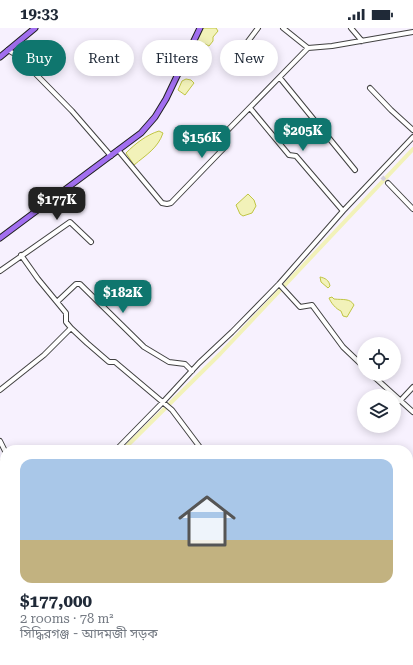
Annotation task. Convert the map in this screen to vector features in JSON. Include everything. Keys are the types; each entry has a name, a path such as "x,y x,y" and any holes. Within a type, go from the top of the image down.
{"main road":[{"path":"0,57 35,28"},
{"path":"0,238 141,133 155,117 166,99 200,28"}],"street":[{"path":"249,40 258,28"},
{"path":"283,28 308,48"},
{"path":"351,28 362,41"},
{"path":"118,150 162,203 171,203 225,147 226,144 222,136 308,48 332,46 413,32"},
{"path":"8,50 18,56 67,105 111,156"},
{"path":"280,78 355,170"},
{"path":"370,88 413,130"},
{"path":"250,108 290,155 296,156 343,211"},
{"path":"121,445 165,404 192,371 280,285 343,211 381,175 413,137"},
{"path":"388,183 413,209"},
{"path":"0,271 70,222 91,242"},
{"path":"21,256 66,313 66,322 71,328 86,343 110,362 115,362 172,410 198,445"},
{"path":"57,302 76,284 80,284 144,347 169,362 185,364 192,371"},
{"path":"280,285 300,307 312,305 343,346 357,360"},
{"path":"0,390 44,355 71,328"},
{"path":"379,381 387,389"},
{"path":"401,400 413,388"},
{"path":"401,402 413,412"}],"shaded area":[{"path":"202,28 216,28 218,31 213,37 212,42 212,40 195,40"},
{"path":"186,79 191,80 194,83 185,95 178,90 182,81"},
{"path":"159,131 163,133 158,143 134,165 126,153 141,140"},
{"path":"248,194 254,200 256,206 252,213 243,216 240,214 236,205"},
{"path":"320,277 328,281 330,286 328,288 321,282"},
{"path":"332,297 334,299 350,301 354,305 347,317 343,316 341,311 332,304 329,298"}],"waterway":[{"path":"128,445 220,354 413,149"}],"tunnel":[{"path":"382,177 388,183"}]}
